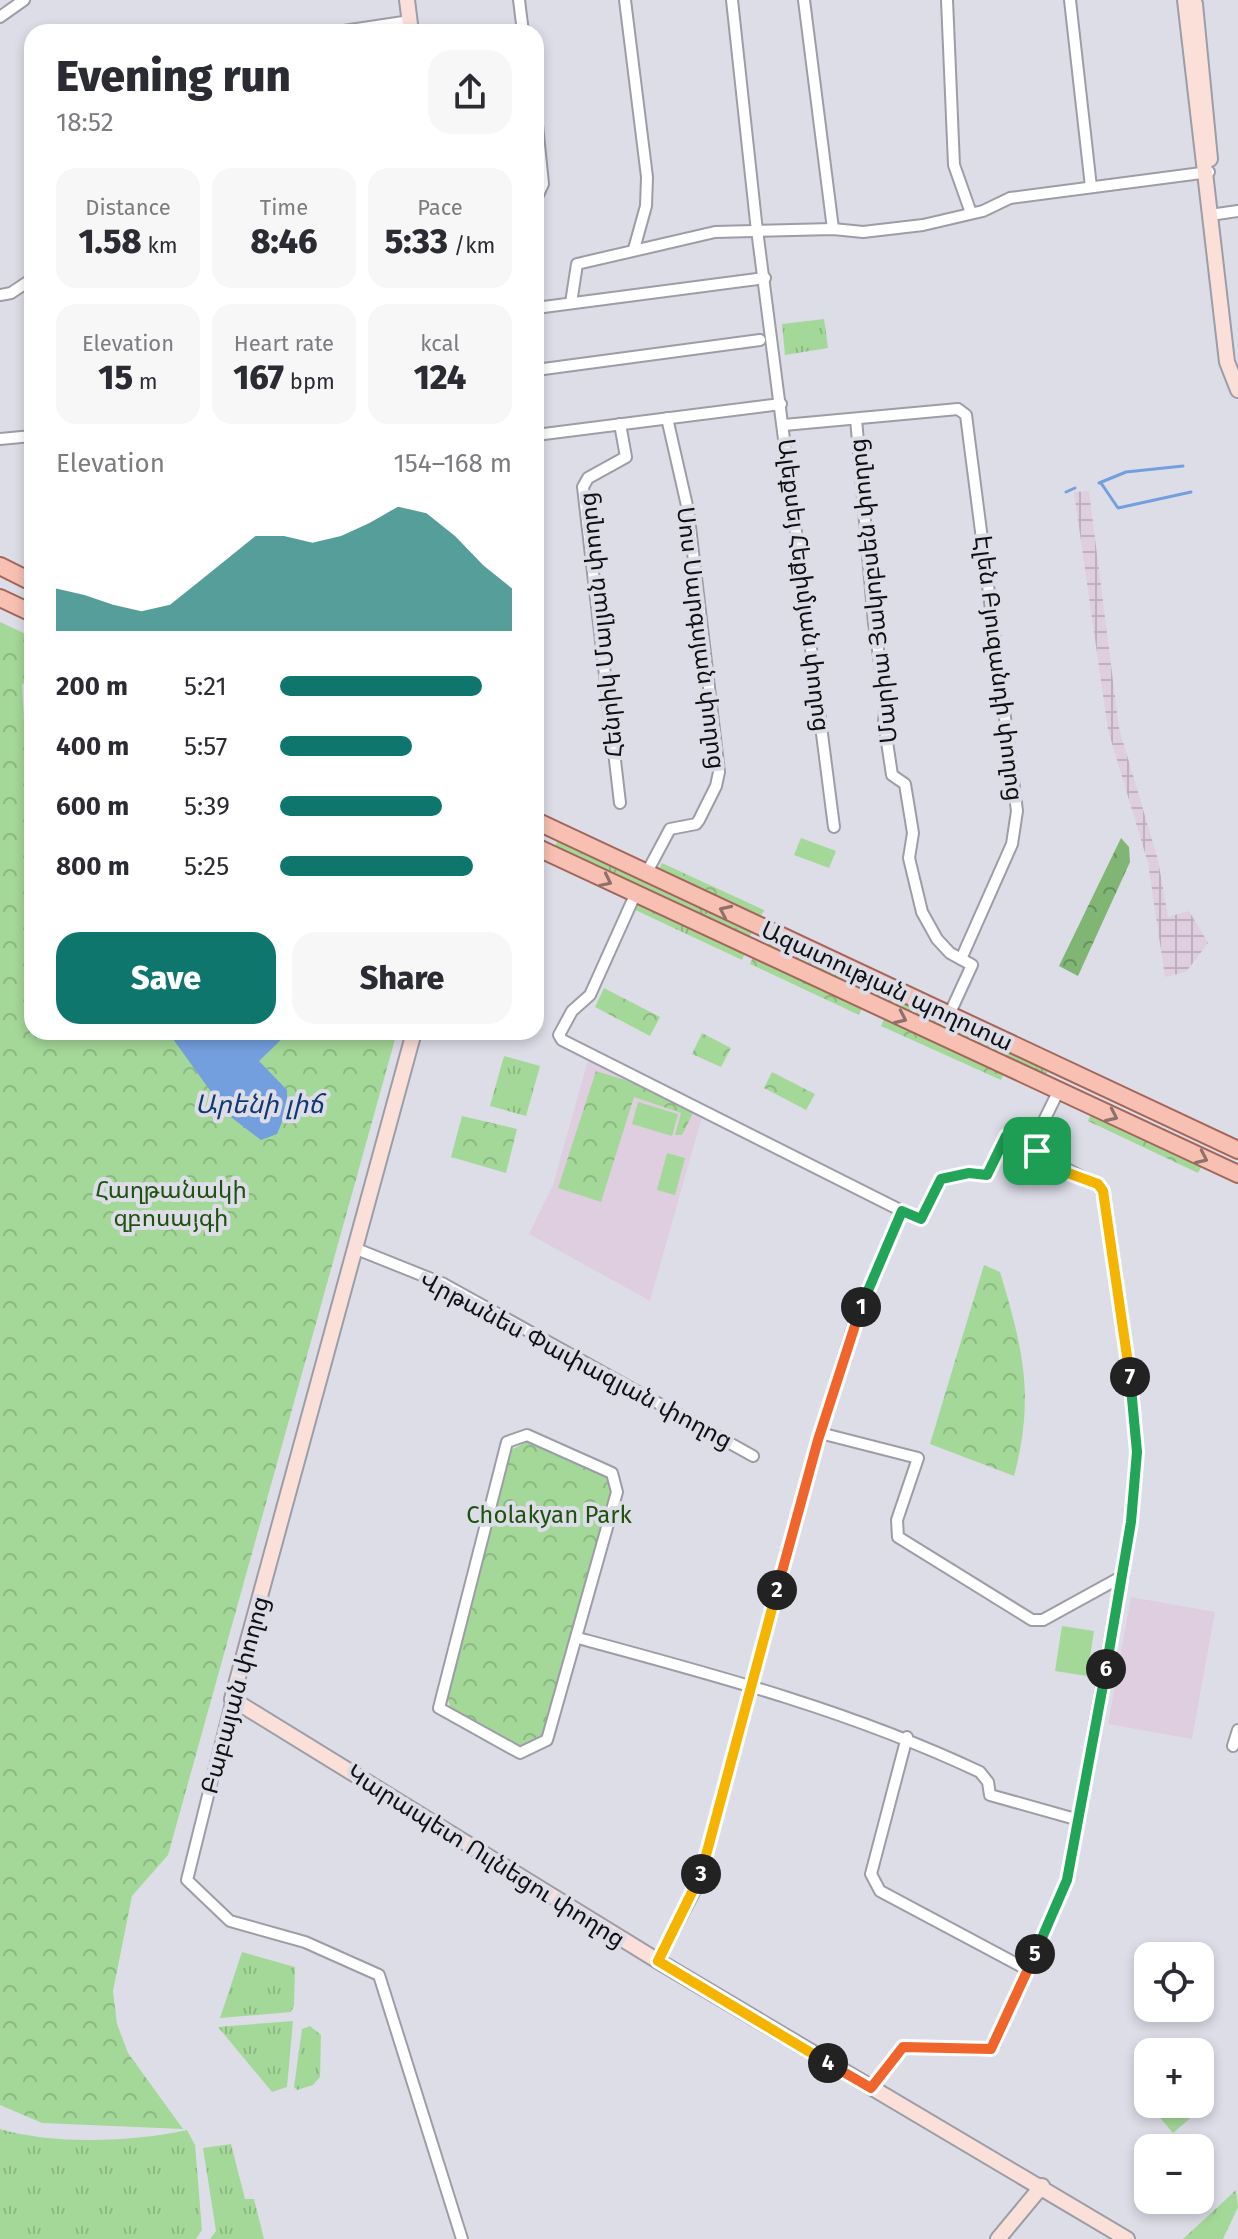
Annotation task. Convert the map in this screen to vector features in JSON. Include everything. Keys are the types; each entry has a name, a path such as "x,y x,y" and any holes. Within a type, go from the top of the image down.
{"main road":[{"path":"0,566 24,578"},
{"path":"0,598 24,609"},
{"name":"Ազատության պողոտա","path":"544,825 1238,1150"},
{"name":"Ազատության պողոտա","path":"544,851 1058,1092 1237,1170"}],"street":[{"path":"0,17 24,0"},
{"path":"407,0 411,24"},
{"path":"519,0 522,24"},
{"path":"625,0 647,177 646,206 634,249"},
{"name":"Ալեքսեյ Հեքիմյան փողոց","path":"732,0 757,230 834,827"},
{"path":"804,0 833,229"},
{"path":"947,0 954,165 971,213"},
{"path":"1070,0 1091,187"},
{"path":"1185,0 1238,390"},
{"path":"1194,0 1208,117 1207,172 1217,214 1234,362"},
{"path":"571,303 577,264 715,232 833,229 863,232 936,223 1010,198 1207,172"},
{"path":"1217,214 1238,211"},
{"path":"544,307 765,278"},
{"path":"0,295 11,293 24,284"},
{"path":"544,369 760,340"},
{"path":"544,434 781,404"},
{"name":"Էլեն Բյուզանդի փողոց","path":"856,419 958,409 966,415 1017,811 1012,844 961,959"},
{"name":"Սոս Սարգսյան փողոց","path":"646,874 670,829 696,824 719,779 688,510 667,418"},
{"path":"784,425 856,419"},
{"name":"Մարիա Յակոբսեն փողոց","path":"856,419 874,623 886,703 884,722 892,775 905,784 913,833 909,858 922,912 937,939 961,959"},
{"name":"Հենրիկ Մալյան փողոց","path":"620,424 626,457 588,478 583,487 620,803"},
{"path":"0,439 24,437"},
{"path":"635,895 590,995 572,1011 559,1035 562,1040 921,1219 941,1179 969,1173 987,1175 1006,1136 1031,1147 1068,1173 1098,1184 1105,1199 1130,1373 1137,1452 1123,1576 1067,1880 991,2049 903,2047 871,2088"},
{"path":"949,1015 972,965 961,959"},
{"name":"Բաբայան փողոց","path":"412,1040 232,1699 187,1880 230,1921 305,1942 379,1975 462,2239"},
{"path":"1031,1147 1058,1092"},
{"path":"658,1961 699,1883 820,1433 856,1318 902,1211"},
{"name":"Վրթանես Փափազյան փողոց","path":"354,1248 444,1284 753,1456"},
{"path":"820,1433 918,1458 897,1520 898,1537 1037,1621 1123,1576"},
{"path":"527,1435 612,1473 617,1492 578,1638 547,1740 540,1746 520,1753 439,1708 507,1442 527,1435"},
{"path":"578,1638 752,1684 907,1737 980,1772 988,1782 990,1795 1079,1820"},
{"name":"Կարապետ Ուլնեցու փողոց","path":"232,1699 658,1961 1127,2239"},
{"path":"1233,1746 1238,1730"},
{"path":"907,1737 871,1874 874,1883 880,1891 1028,1970"},
{"path":"998,2239 1038,2185"},
{"name":"Կարապետ Ուլնեցու փողոց","path":"1038,2185 1119,2239"}],"shaded area":[{"path":"1089,491 1119,728 1158,860 1168,917 1189,911 1208,943 1186,972 1165,977 1148,863 1108,730 1074,492"},
{"path":"588,1060 703,1113 650,1301 529,1234 553,1185"},
{"path":"1131,1597 1215,1612 1192,1739 1108,1724"}],"green space":[{"path":"824,319 828,348 785,355 782,324"},
{"name":"Հաղթանակի զբոսայգի","path":"0,622 24,633 24,1040 395,1040 168,1855 132,1896 113,1991 117,2024 128,2053 183,2129 42,2123 0,2105"},
{"path":"801,838 836,851 829,868 794,855"},
{"path":"1121,838 1129,847 1130,862 1078,976 1059,966"},
{"path":"558,840 752,932 749,938 555,846"},
{"path":"662,863 764,910 760,918 658,871"},
{"path":"636,899 746,951 742,960 631,908"},
{"path":"770,939 1047,1072 1045,1075 1032,1071 766,946"},
{"path":"754,955 863,1006 859,1015 750,964"},
{"path":"604,988 660,1017 650,1036 595,1007"},
{"path":"886,1015 1006,1069 1001,1080 881,1026"},
{"path":"702,1033 731,1048 721,1067 692,1054"},
{"path":"504,1056 540,1066 526,1116 490,1106"},
{"path":"596,1071 638,1084 694,1111 682,1135 675,1135 681,1113 634,1097 601,1202 558,1188"},
{"path":"772,1072 815,1094 806,1110 764,1088"},
{"path":"638,1102 678,1114 672,1136 632,1124"},
{"path":"1092,1111 1203,1164 1198,1173 1088,1121"},
{"path":"462,1116 517,1129 506,1173 451,1157"},
{"path":"667,1153 685,1158 675,1195 657,1190"},
{"path":"984,1265 1000,1272 1024,1373 1024,1421 1014,1476 930,1444"},
{"name":"Cholakyan Park","path":"526,1442 606,1475 612,1491 542,1740 519,1747 451,1709 446,1694 511,1450"},
{"path":"1062,1626 1094,1631 1087,1676 1055,1671"},
{"path":"242,1952 295,1967 294,2006 291,2012 220,2018"},
{"path":"293,2021 287,2087 272,2092 218,2027"},
{"path":"310,2026 321,2035 320,2077 313,2085 297,2090 294,2087 302,2029"},
{"path":"1160,2118 1190,2118 1173,2133"},
{"path":"0,2129 68,2140 142,2137 187,2130 195,2145 202,2230 196,2239 0,2239"},
{"path":"231,2144 245,2199 254,2199 264,2239 210,2239 216,2231 203,2148"},
{"path":"1236,2190 1238,2207 1223,2239 1183,2239 1210,2214 1214,2214 1214,2210"}],"water":[{"name":"Արենի լիճ","path":"174,1040 281,1040 259,1061 287,1090 287,1110 277,1134 261,1140 227,1114"}],"waterway":[{"path":"1099,483 1126,472 1183,466"},
{"path":"1101,483 1118,508 1191,492"},
{"path":"1066,492 1075,488"}],"route":[{"path":"1006,1136 1037,1151 1068,1173 1098,1184 1105,1199 1130,1373 1137,1452 1131,1522 1119,1598 1067,1880 994,2045 986,2050 903,2047 871,2088 658,1961 699,1883 822,1428 856,1318 902,1211 921,1219 941,1179 969,1173 987,1175 1006,1136"}]}
